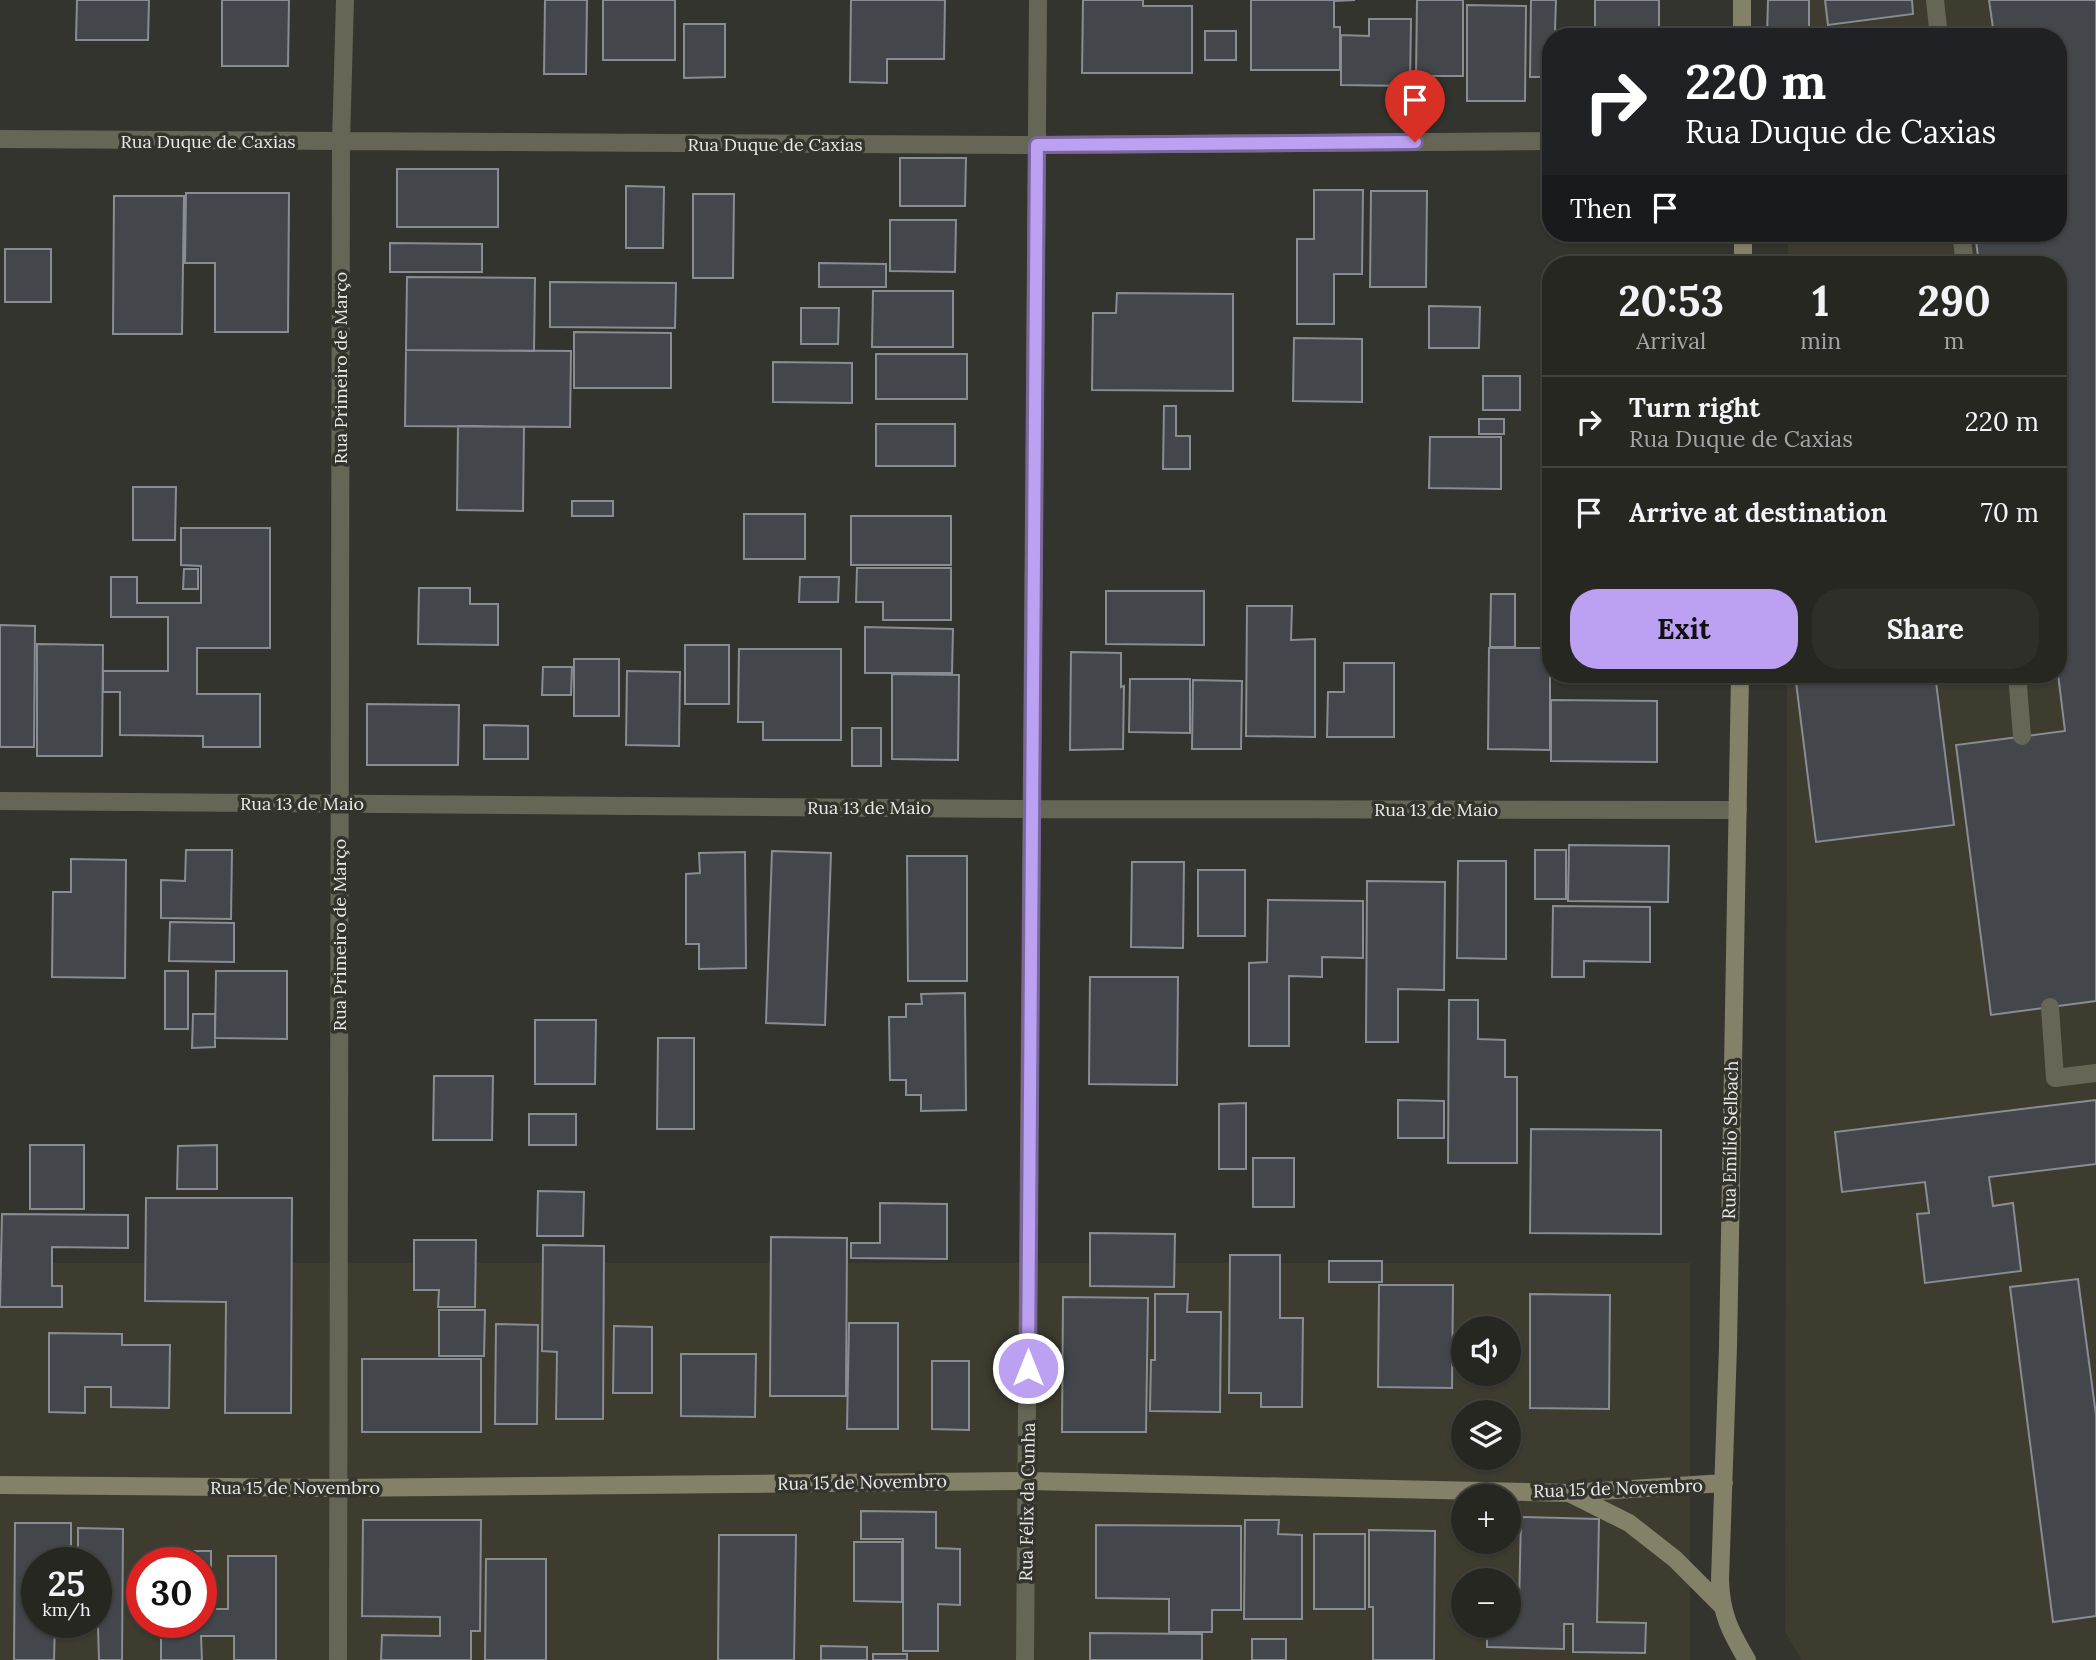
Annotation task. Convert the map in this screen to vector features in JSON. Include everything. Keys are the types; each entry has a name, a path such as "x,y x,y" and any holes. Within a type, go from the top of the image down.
{"main road":[{"path":"1742,0 1742,28"},
{"name":"Rua Emílio Selbach","path":"1721,1605 1740,683"},
{"name":"Rua 15 de Novembro","path":"0,1485 338,1488 1028,1480 1569,1493 1724,1483"},
{"path":"1569,1493 1629,1523 1675,1559 1721,1605 1730,1630 1747,1660"}],"street":[{"name":"Rua Primeiro de Março","path":"338,1660 341,142 345,0"},
{"name":"Rua Félix da Cunha","path":"1025,1660 1038,0"},
{"path":"1935,0 1937,28"},
{"name":"Rua Duque de Caxias","path":"0,139 1037,145 1542,141"},
{"path":"2018,683 2022,736"},
{"name":"Rua 13 de Maio","path":"0,801 1738,810"},
{"path":"2050,1007 2055,1078 2096,1073"}],"shaded area":[{"path":"1789,0 2096,0 2096,1660 1802,1660 1785,1632 1787,683 2067,683 2067,256 1788,256 1788,242 2067,242 2067,28 1789,28"},
{"path":"0,1263 1690,1263 1690,1660 0,1660"}],"building":[{"path":"77,0 149,0 148,40 76,40"},
{"path":"222,0 289,0 288,66 222,66"},
{"path":"545,0 587,0 586,74 544,74"},
{"path":"603,0 675,0 675,60 603,60"},
{"path":"851,0 945,0 944,59 887,59 887,83 850,82"},
{"path":"1083,0 1143,0 1143,6 1192,6 1192,73 1082,73"},
{"path":"1251,0 1355,0 1334,1 1334,27 1340,27 1340,70 1251,70"},
{"path":"1417,0 1463,0 1463,76 1416,76"},
{"path":"1531,0 1556,0 1555,28 1542,28 1542,77 1530,77"},
{"path":"1595,0 1659,0 1659,27 1595,27"},
{"path":"1768,0 1809,0 1809,28 1767,28"},
{"path":"1825,0 1912,0 1913,14 1828,25"},
{"path":"1989,0 2096,0 2096,1001 1991,1015 1956,745 2065,731 2059,683 2067,683 2067,256 1978,256 1976,242 2067,242 2067,28 1993,28"},
{"path":"1467,5 1526,6 1525,101 1467,101"},
{"path":"1369,19 1411,19 1410,86 1341,85 1341,35 1369,36"},
{"path":"684,24 725,24 725,77 684,78"},
{"path":"1205,31 1236,31 1236,60 1205,60"},
{"path":"900,158 966,158 965,206 900,206"},
{"path":"397,169 498,169 498,227 397,227"},
{"path":"626,186 664,187 663,248 626,248"},
{"path":"1314,190 1363,190 1362,274 1334,274 1334,324 1297,324 1297,239 1314,239"},
{"path":"1371,191 1427,191 1426,287 1370,287"},
{"path":"186,193 289,193 288,332 215,332 215,263 185,263"},
{"path":"693,194 734,194 733,278 693,278"},
{"path":"114,196 184,196 182,334 113,334"},
{"path":"890,220 956,220 955,272 890,271"},
{"path":"390,243 482,244 482,272 390,272"},
{"path":"5,249 51,249 51,302 5,302"},
{"path":"819,263 886,264 886,287 819,287"},
{"path":"407,277 535,278 534,351 406,350"},
{"path":"550,282 676,283 675,328 550,327"},
{"path":"873,291 953,291 953,347 872,347"},
{"path":"1117,293 1233,294 1233,391 1092,390 1093,313 1116,313"},
{"path":"1429,306 1480,307 1479,348 1429,348"},
{"path":"801,308 839,308 838,344 801,344"},
{"path":"574,332 671,333 671,388 574,388"},
{"path":"1294,338 1362,339 1362,402 1293,401"},
{"path":"406,350 571,351 570,427 405,426"},
{"path":"876,354 967,354 967,399 876,399"},
{"path":"773,362 852,363 852,403 773,402"},
{"path":"1483,376 1520,376 1520,410 1483,410"},
{"path":"1164,406 1176,406 1176,436 1190,436 1190,469 1163,469"},
{"path":"1479,419 1504,419 1504,434 1479,434"},
{"path":"876,424 955,424 955,466 876,466"},
{"path":"458,426 524,427 523,511 457,510"},
{"path":"1430,437 1501,437 1501,489 1429,488"},
{"path":"133,487 176,487 175,540 133,540"},
{"path":"572,501 613,501 613,516 572,516"},
{"path":"744,514 805,514 805,559 744,559"},
{"path":"851,516 951,516 951,565 851,565"},
{"path":"181,528 270,528 270,648 197,648 197,694 260,694 260,747 203,747 203,736 120,735 120,692 103,692 103,671 168,671 168,617 111,617 111,577 137,577 137,603 201,603 201,566 181,565"},
{"path":"857,568 951,568 951,620 883,620 883,602 856,602"},
{"path":"184,569 198,569 198,589 183,589"},
{"path":"800,577 839,577 838,602 799,602"},
{"path":"419,588 470,588 470,604 498,604 498,645 418,644"},
{"path":"1106,591 1204,591 1204,645 1106,644"},
{"path":"1491,594 1515,594 1515,647 1490,647"},
{"path":"1247,606 1292,606 1291,640 1315,639 1315,737 1246,736"},
{"path":"0,625 35,626 34,747 0,747"},
{"path":"865,627 953,629 952,673 865,673"},
{"path":"37,644 103,645 102,756 37,756"},
{"path":"685,645 729,645 729,704 685,704"},
{"path":"1489,648 1542,648 1542,683 1550,683 1550,750 1488,749"},
{"path":"739,649 841,649 841,740 763,740 763,722 738,722"},
{"path":"1071,652 1121,653 1121,687 1124,686 1123,749 1070,750"},
{"path":"574,659 619,659 619,716 574,716"},
{"path":"1344,663 1394,663 1394,737 1327,737 1328,692 1344,692"},
{"path":"543,667 572,667 571,695 542,695"},
{"path":"627,671 680,672 679,746 626,745"},
{"path":"892,674 959,675 958,760 892,759"},
{"path":"1130,679 1190,679 1190,733 1129,732"},
{"path":"1193,680 1242,681 1241,749 1192,749"},
{"path":"1796,683 1936,683 1954,825 1816,842"},
{"path":"1551,700 1657,701 1657,762 1551,761"},
{"path":"367,704 459,705 458,765 367,765"},
{"path":"484,725 528,726 528,759 484,759"},
{"path":"852,728 881,728 881,766 852,766"},
{"path":"1569,845 1669,846 1668,902 1568,901"},
{"path":"186,850 232,850 231,919 161,918 161,880 185,881"},
{"path":"1535,850 1566,850 1566,899 1535,899"},
{"path":"772,851 831,853 825,1025 766,1023"},
{"path":"745,852 746,968 699,969 699,944 686,944 686,874 700,873 699,853"},
{"path":"907,856 967,856 967,981 908,981"},
{"path":"71,859 126,860 125,978 52,977 53,892 71,892"},
{"path":"1458,861 1506,861 1506,959 1457,958"},
{"path":"1132,862 1184,862 1183,948 1131,947"},
{"path":"1198,870 1245,870 1245,936 1198,936"},
{"path":"1367,881 1445,882 1444,990 1398,989 1398,1042 1366,1042"},
{"path":"1268,900 1363,901 1363,958 1322,957 1322,977 1289,976 1289,1046 1249,1046 1249,963 1267,962"},
{"path":"1553,906 1650,907 1650,962 1584,961 1584,977 1552,977"},
{"path":"170,922 234,923 234,962 169,961"},
{"path":"165,971 188,971 188,1029 165,1029"},
{"path":"216,971 287,971 287,1039 215,1038"},
{"path":"1090,977 1178,977 1177,1085 1089,1084"},
{"path":"965,993 966,1110 921,1111 921,1095 906,1095 906,1080 890,1080 889,1017 906,1017 906,1004 922,1004 921,994"},
{"path":"1449,1000 1478,1000 1478,1039 1505,1040 1505,1077 1517,1077 1517,1163 1448,1163"},
{"path":"193,1014 215,1014 215,1047 192,1048"},
{"path":"535,1020 596,1020 595,1084 535,1084"},
{"path":"658,1038 694,1038 694,1129 657,1129"},
{"path":"434,1076 493,1076 492,1140 433,1140"},
{"path":"1398,1100 1444,1101 1444,1138 1398,1138"},
{"path":"2096,1100 2096,1164 1989,1177 1993,1206 2013,1203 2021,1271 1925,1283 1917,1214 1929,1213 1925,1182 1842,1192 1835,1132"},
{"path":"1246,1103 1246,1169 1219,1169 1219,1104"},
{"path":"529,1114 576,1114 576,1145 529,1145"},
{"path":"1531,1129 1661,1130 1661,1234 1530,1233"},
{"path":"30,1145 84,1145 84,1209 30,1209"},
{"path":"217,1145 217,1189 177,1189 178,1146"},
{"path":"1253,1158 1294,1158 1294,1207 1253,1207"},
{"path":"538,1191 584,1192 583,1236 537,1236"},
{"path":"146,1198 292,1198 291,1413 225,1413 226,1302 145,1301"},
{"path":"880,1203 947,1204 947,1259 851,1258 851,1243 880,1243"},
{"path":"2,1214 128,1215 128,1248 52,1247 52,1286 62,1286 62,1307 0,1307"},
{"path":"1090,1233 1175,1234 1174,1287 1090,1286"},
{"path":"771,1237 847,1238 846,1396 770,1396"},
{"path":"414,1240 476,1240 475,1307 438,1307 439,1290 414,1290"},
{"path":"543,1245 604,1246 603,1419 556,1419 557,1352 542,1351"},
{"path":"1230,1255 1280,1255 1280,1318 1303,1318 1302,1407 1261,1407 1261,1393 1229,1393"},
{"path":"1329,1261 1382,1261 1382,1282 1329,1282"},
{"path":"2078,1279 2096,1415 2096,1616 2053,1622 2010,1287"},
{"path":"1379,1285 1453,1285 1452,1388 1378,1387"},
{"path":"1155,1294 1188,1294 1187,1312 1221,1312 1220,1412 1150,1411 1151,1360 1155,1360"},
{"path":"1530,1294 1610,1295 1609,1409 1530,1408"},
{"path":"1063,1297 1148,1298 1146,1432 1062,1432"},
{"path":"439,1310 485,1310 484,1356 439,1356"},
{"path":"849,1323 898,1323 898,1429 847,1429"},
{"path":"496,1324 538,1325 537,1424 495,1424"},
{"path":"614,1326 652,1327 652,1393 613,1393"},
{"path":"49,1333 122,1334 122,1345 170,1345 169,1408 111,1407 111,1387 85,1387 85,1413 49,1412"},
{"path":"681,1354 756,1354 755,1417 681,1416"},
{"path":"362,1359 481,1359 481,1432 362,1432"},
{"path":"932,1361 969,1361 969,1430 932,1429"},
{"path":"861,1511 936,1512 936,1548 960,1549 960,1605 938,1604 938,1651 903,1651 903,1539 861,1539"},
{"path":"1521,1517 1599,1519 1597,1622 1646,1623 1645,1653 1573,1652 1573,1624 1564,1624 1564,1649 1487,1647 1487,1638 1521,1638"},
{"path":"363,1520 481,1520 480,1631 471,1631 471,1660 381,1660 382,1635 440,1636 440,1617 362,1616"},
{"path":"1245,1520 1279,1520 1278,1534 1302,1535 1302,1619 1244,1619"},
{"path":"15,1523 71,1523 71,1547 21,1547 21,1638 55,1638 54,1660 14,1660"},
{"path":"1096,1525 1241,1526 1241,1610 1212,1610 1212,1632 1169,1632 1169,1599 1096,1598"},
{"path":"78,1528 123,1529 122,1660 99,1660 98,1638 112,1638 112,1547 78,1547"},
{"path":"1369,1530 1435,1531 1434,1660 1373,1660 1373,1607 1369,1607"},
{"path":"1314,1534 1365,1534 1365,1609 1314,1609"},
{"path":"719,1535 796,1535 794,1660 718,1660"},
{"path":"854,1542 902,1542 902,1602 854,1601"},
{"path":"228,1556 276,1556 276,1660 234,1660 234,1636 217,1636 217,1609 228,1609"},
{"path":"486,1559 546,1559 546,1660 485,1660"},
{"path":"1090,1633 1202,1634 1202,1660 1090,1660"},
{"path":"161,1638 201,1638 202,1660 161,1660"},
{"path":"1252,1639 1286,1639 1286,1660 1252,1660"},
{"path":"821,1646 867,1647 867,1660 821,1660"},
{"path":"873,1654 907,1654 907,1660 873,1660"}],"route":[{"path":"1028,1368 1037,145 1415,142"}]}
